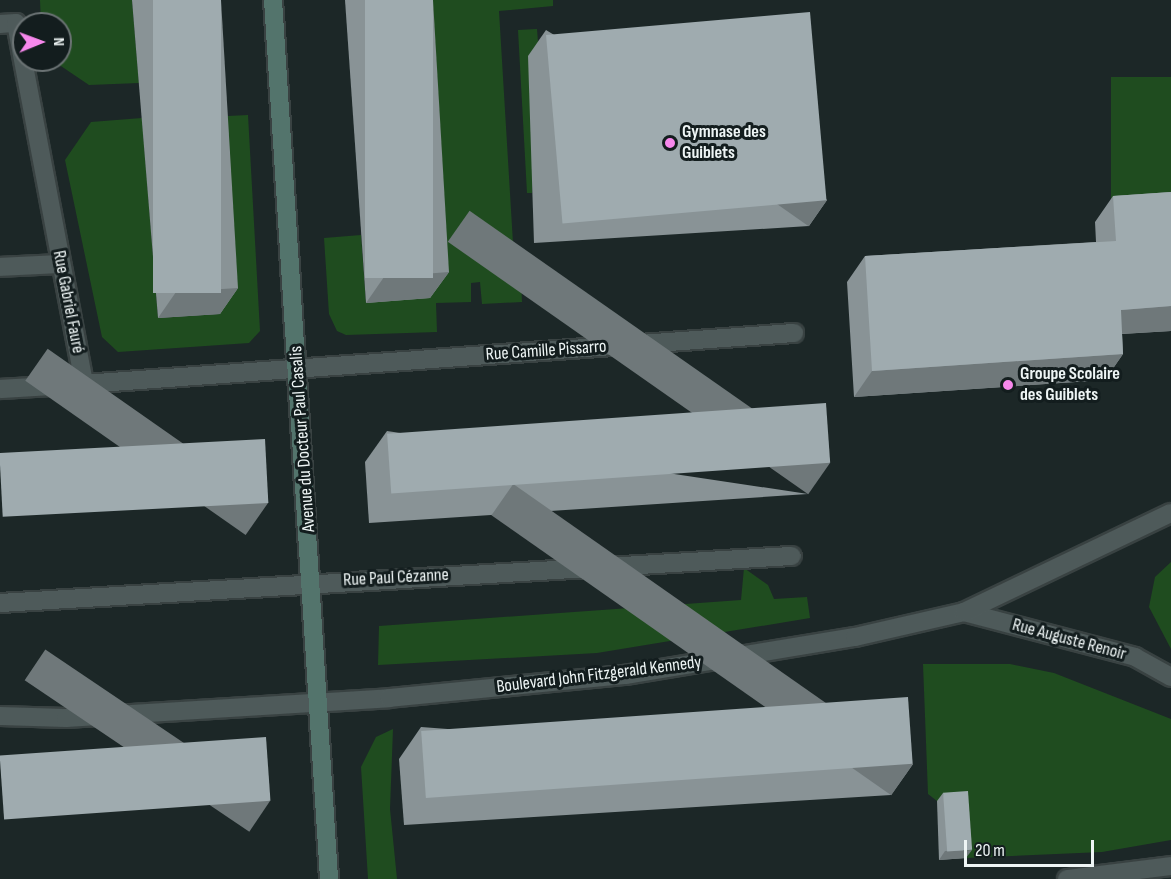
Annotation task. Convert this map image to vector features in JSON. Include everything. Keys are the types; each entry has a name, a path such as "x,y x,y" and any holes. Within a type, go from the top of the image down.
{"street":[{"name":"Avenue du Docteur Paul Casalis","path":"273,0 329,879"},
{"name":"Rue Gabriel Fauré","path":"0,24 16,24 84,384"},
{"path":"0,267 61,264"},
{"name":"Rue Camille Pissarro","path":"298,369 794,333"},
{"path":"0,389 298,369"},
{"name":"Boulevard John Fitzgerald Kennedy","path":"0,716 66,718 318,702 625,675 964,612 1171,513"},
{"name":"Rue Paul Cézanne","path":"0,603 792,556"},
{"name":"Rue Auguste Renoir","path":"964,612 1135,657 1171,677"},
{"path":"1067,879 1171,866"}],"green space":[{"path":"40,0 132,0 139,83 89,85 70,72 72,72 72,12 40,12"},
{"path":"413,0 553,0 553,6 499,11 515,276 521,278 522,302 482,304 480,282 471,283 471,302 436,303 437,332 346,335 337,331 329,314 324,238 361,235 366,303"},
{"path":"537,29 539,55 532,193 527,193 518,30"},
{"path":"1111,77 1171,77 1171,209 1111,209"},
{"path":"248,115 260,331 249,343 118,352 102,337 65,160 91,122 142,118 158,318 219,314 208,117"},
{"path":"1171,562 1171,649 1149,607 1155,577"},
{"path":"744,568 768,585 774,599 807,597 810,618 597,653 378,665 379,626 741,600"},
{"path":"923,664 1010,664 1054,673 1171,719 1171,840 1102,852 966,858 962,799 937,801 928,794"},
{"path":"393,729 390,809 397,879 368,879 361,767 376,737"}],"building":[{"path":"153,0 221,0 221,293 153,293"},
{"path":"365,0 433,0 433,278 365,278"},
{"path":"810,12 826,200 562,223 546,35"},
{"path":"1171,192 1171,306 1121,310 1123,354 872,371 865,256 1116,241 1113,196"},
{"path":"826,403 830,463 391,494 387,434"},
{"path":"265,439 268,503 3,517 0,453"},
{"path":"908,697 913,764 426,798 421,731"},
{"path":"266,737 270,801 4,819 0,756"},
{"path":"968,791 972,850 947,852 943,793"}],"place":[{"name":"Gymnase des Guiblets","path":"670,143"},
{"name":"Groupe Scolaire des Guiblets","path":"1008,385"}]}
